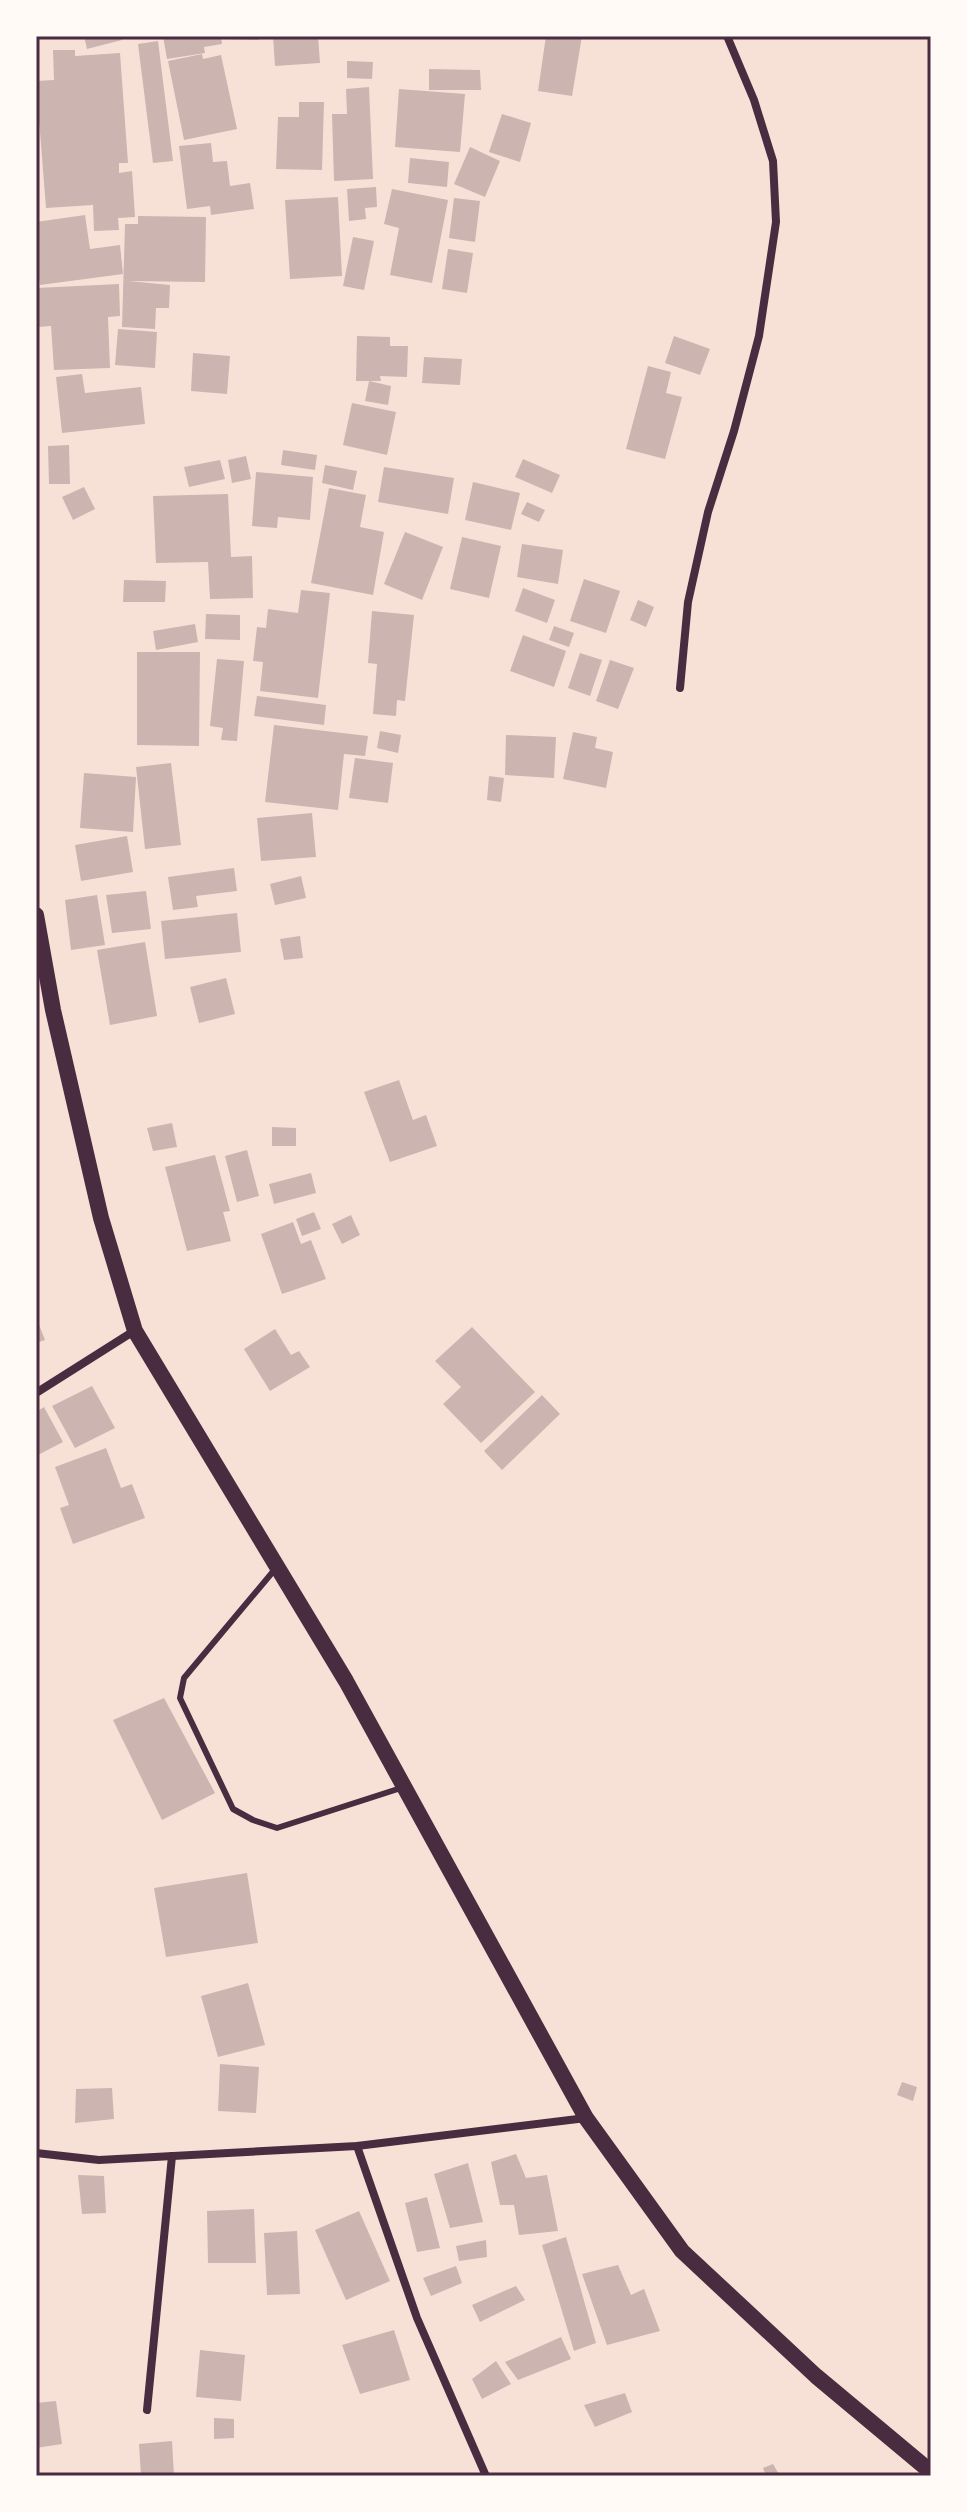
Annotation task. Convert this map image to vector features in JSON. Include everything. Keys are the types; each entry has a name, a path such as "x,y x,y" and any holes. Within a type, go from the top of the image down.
{"main road":[{"path":"36,915 53,1010 101,1218 135,1331 346,1681 586,2118 682,2251 816,2376 931,2472"}],"street":[{"path":"680,688 688,602 708,512 759,336 776,222 773,161 754,100 727,36"},
{"path":"36,1393 135,1331"},
{"path":"36,2153 99,2160 357,2146 586,2118"},
{"path":"357,2146 417,2318 486,2476"},
{"path":"147,2410 172,2156"}],"lane":[{"path":"277,1566 184,1678 180,1698 233,1809 277,1828 404,1787"}],"building":[{"path":"84,36 121,36 122,40 87,49"},
{"path":"163,36 221,36 222,44 204,47 205,53 167,59"},
{"path":"225,36 259,36 259,40 225,39"},
{"path":"273,36 318,36 320,63 275,66"},
{"path":"546,36 582,36 572,96 538,91"},
{"path":"158,41 173,161 153,163 138,44"},
{"path":"53,50 75,50 75,56 120,53 128,163 119,163 119,173 132,171 135,217 118,218 119,230 94,231 93,205 46,208 36,81 54,80"},
{"path":"202,54 203,59 221,55 237,129 184,140 168,61"},
{"path":"347,61 373,62 372,79 347,78"},
{"path":"429,69 480,70 481,90 429,90"},
{"path":"369,87 373,179 334,181 332,114 347,114 346,89"},
{"path":"399,89 465,94 460,152 395,147"},
{"path":"299,102 324,102 322,170 276,169 278,117 299,117"},
{"path":"502,114 531,123 520,162 489,152"},
{"path":"211,143 213,162 227,161 230,186 250,183 254,209 211,215 210,206 187,209 179,146"},
{"path":"470,147 500,161 485,197 454,184"},
{"path":"410,158 449,162 447,187 408,183"},
{"path":"376,187 377,207 365,208 366,219 349,221 347,189"},
{"path":"392,189 448,200 432,283 390,275 399,228 384,224"},
{"path":"338,197 342,276 290,279 285,200"},
{"path":"454,198 480,201 475,242 449,238"},
{"path":"85,215 90,249 120,245 123,274 40,285 36,222"},
{"path":"138,216 206,217 205,282 128,281 170,285 169,308 156,308 155,329 122,327 125,224 138,224"},
{"path":"353,237 374,241 364,290 343,286"},
{"path":"448,249 473,253 467,293 442,289"},
{"path":"119,284 120,316 108,317 110,368 54,370 51,326 38,327 36,288"},
{"path":"118,329 157,332 155,368 115,365"},
{"path":"357,336 390,337 390,346 408,346 407,377 380,376 381,381 356,381"},
{"path":"674,336 710,349 700,375 665,363"},
{"path":"193,353 230,356 227,394 191,391"},
{"path":"424,357 462,359 460,385 422,383"},
{"path":"648,366 671,372 666,393 682,397 665,459 626,449"},
{"path":"82,374 85,393 141,387 145,424 62,433 56,377"},
{"path":"369,381 391,386 388,405 365,401"},
{"path":"352,403 396,412 387,455 343,445"},
{"path":"69,445 70,484 49,484 48,446"},
{"path":"283,450 317,455 315,470 281,465"},
{"path":"246,456 251,479 232,483 228,460"},
{"path":"523,459 560,475 552,493 515,477"},
{"path":"220,460 225,479 189,487 184,467"},
{"path":"325,465 357,471 353,490 322,483"},
{"path":"384,467 454,478 448,514 378,502"},
{"path":"256,472 313,477 310,520 278,517 277,528 252,526"},
{"path":"473,482 520,493 511,530 465,520"},
{"path":"84,487 95,509 73,520 62,497"},
{"path":"329,488 366,495 360,527 384,532 373,595 311,583"},
{"path":"228,494 231,557 252,556 253,598 210,599 208,562 156,563 153,496"},
{"path":"527,502 545,510 539,522 521,514"},
{"path":"405,532 443,547 422,600 384,584"},
{"path":"462,537 501,546 489,598 450,589"},
{"path":"522,544 563,550 558,584 517,577"},
{"path":"584,579 620,591 606,633 570,621"},
{"path":"124,580 166,581 165,602 123,602"},
{"path":"523,588 555,600 547,623 515,611"},
{"path":"301,590 330,593 318,698 260,691 263,662 253,661 257,627 266,628 268,609 298,613"},
{"path":"638,600 654,607 646,627 630,620"},
{"path":"372,611 414,615 405,701 397,700 396,716 373,714 377,664 368,663"},
{"path":"206,614 240,615 240,640 205,639"},
{"path":"195,624 198,642 156,650 153,631"},
{"path":"554,626 574,633 569,647 549,640"},
{"path":"523,635 566,651 554,687 510,671"},
{"path":"137,652 200,652 199,746 137,745"},
{"path":"580,653 602,660 590,696 568,688"},
{"path":"217,659 244,661 237,741 221,740 223,728 210,726"},
{"path":"610,660 634,668 618,709 596,701"},
{"path":"257,696 326,705 324,725 254,716"},
{"path":"274,725 368,736 365,756 344,754 338,810 265,802"},
{"path":"380,731 401,735 398,753 377,748"},
{"path":"573,732 597,737 595,748 613,752 606,788 563,779"},
{"path":"506,735 556,737 554,778 505,775"},
{"path":"355,758 393,763 388,803 349,798"},
{"path":"171,763 181,845 145,849 136,767"},
{"path":"84,773 136,777 133,832 80,828"},
{"path":"489,776 504,778 501,802 487,800"},
{"path":"312,813 316,857 261,861 257,818"},
{"path":"127,836 133,872 81,881 75,845"},
{"path":"234,868 237,891 196,896 198,907 173,910 168,877"},
{"path":"301,876 306,898 275,905 270,884"},
{"path":"146,891 151,929 112,933 106,895"},
{"path":"97,895 105,945 71,950 65,900"},
{"path":"237,913 241,952 165,959 161,921"},
{"path":"300,936 303,958 284,960 280,939"},
{"path":"145,942 157,1016 110,1025 97,950"},
{"path":"226,978 235,1014 199,1023 190,987"},
{"path":"399,1080 413,1120 426,1115 437,1146 390,1162 364,1092"},
{"path":"172,1123 177,1147 153,1151 147,1128"},
{"path":"272,1127 296,1128 296,1146 272,1146"},
{"path":"247,1150 259,1196 237,1202 225,1156"},
{"path":"215,1155 230,1211 223,1212 231,1241 187,1251 165,1167"},
{"path":"311,1173 316,1193 274,1204 269,1184"},
{"path":"314,1212 321,1229 302,1236 296,1219"},
{"path":"351,1215 360,1235 342,1244 332,1224"},
{"path":"293,1222 301,1244 311,1240 326,1279 282,1294 261,1234"},
{"path":"36,1317 45,1340 36,1343"},
{"path":"472,1327 535,1392 481,1443 443,1404 461,1387 435,1361"},
{"path":"275,1329 291,1355 299,1351 310,1367 270,1391 244,1349"},
{"path":"92,1386 115,1428 75,1448 52,1406"},
{"path":"542,1395 560,1414 502,1470 484,1451"},
{"path":"44,1407 63,1442 36,1456 36,1412"},
{"path":"106,1448 121,1488 132,1484 145,1518 73,1544 60,1508 69,1505 55,1467"},
{"path":"164,1698 215,1793 162,1820 113,1720"},
{"path":"247,1873 258,1943 166,1957 154,1888"},
{"path":"248,1983 265,2045 218,2057 201,1996"},
{"path":"220,2064 259,2067 256,2113 218,2111"},
{"path":"902,2082 917,2087 913,2101 897,2095"},
{"path":"112,2088 114,2119 75,2123 76,2089"},
{"path":"516,2154 526,2178 547,2175 558,2231 519,2235 514,2205 500,2205 491,2162"},
{"path":"468,2163 483,2222 450,2228 434,2174"},
{"path":"78,2175 104,2176 106,2213 82,2214"},
{"path":"427,2197 440,2248 417,2252 405,2203"},
{"path":"254,2209 256,2263 208,2263 207,2211"},
{"path":"359,2211 390,2281 346,2300 315,2230"},
{"path":"297,2231 300,2294 267,2295 264,2233"},
{"path":"566,2237 596,2343 574,2351 542,2245"},
{"path":"486,2240 487,2257 459,2261 456,2246"},
{"path":"618,2265 631,2295 644,2289 660,2331 607,2345 582,2274"},
{"path":"456,2266 462,2283 431,2296 423,2278"},
{"path":"516,2286 525,2300 480,2322 472,2305"},
{"path":"394,2330 410,2380 360,2394 342,2345"},
{"path":"561,2337 571,2359 518,2380 505,2362"},
{"path":"200,2350 245,2355 241,2401 196,2397"},
{"path":"496,2361 511,2384 482,2399 472,2379"},
{"path":"625,2393 632,2412 595,2427 584,2405"},
{"path":"56,2401 62,2444 36,2448 36,2403"},
{"path":"214,2418 234,2419 234,2438 214,2439"},
{"path":"172,2441 174,2476 141,2476 139,2444"},
{"path":"773,2464 780,2476 766,2476 763,2468"}]}
